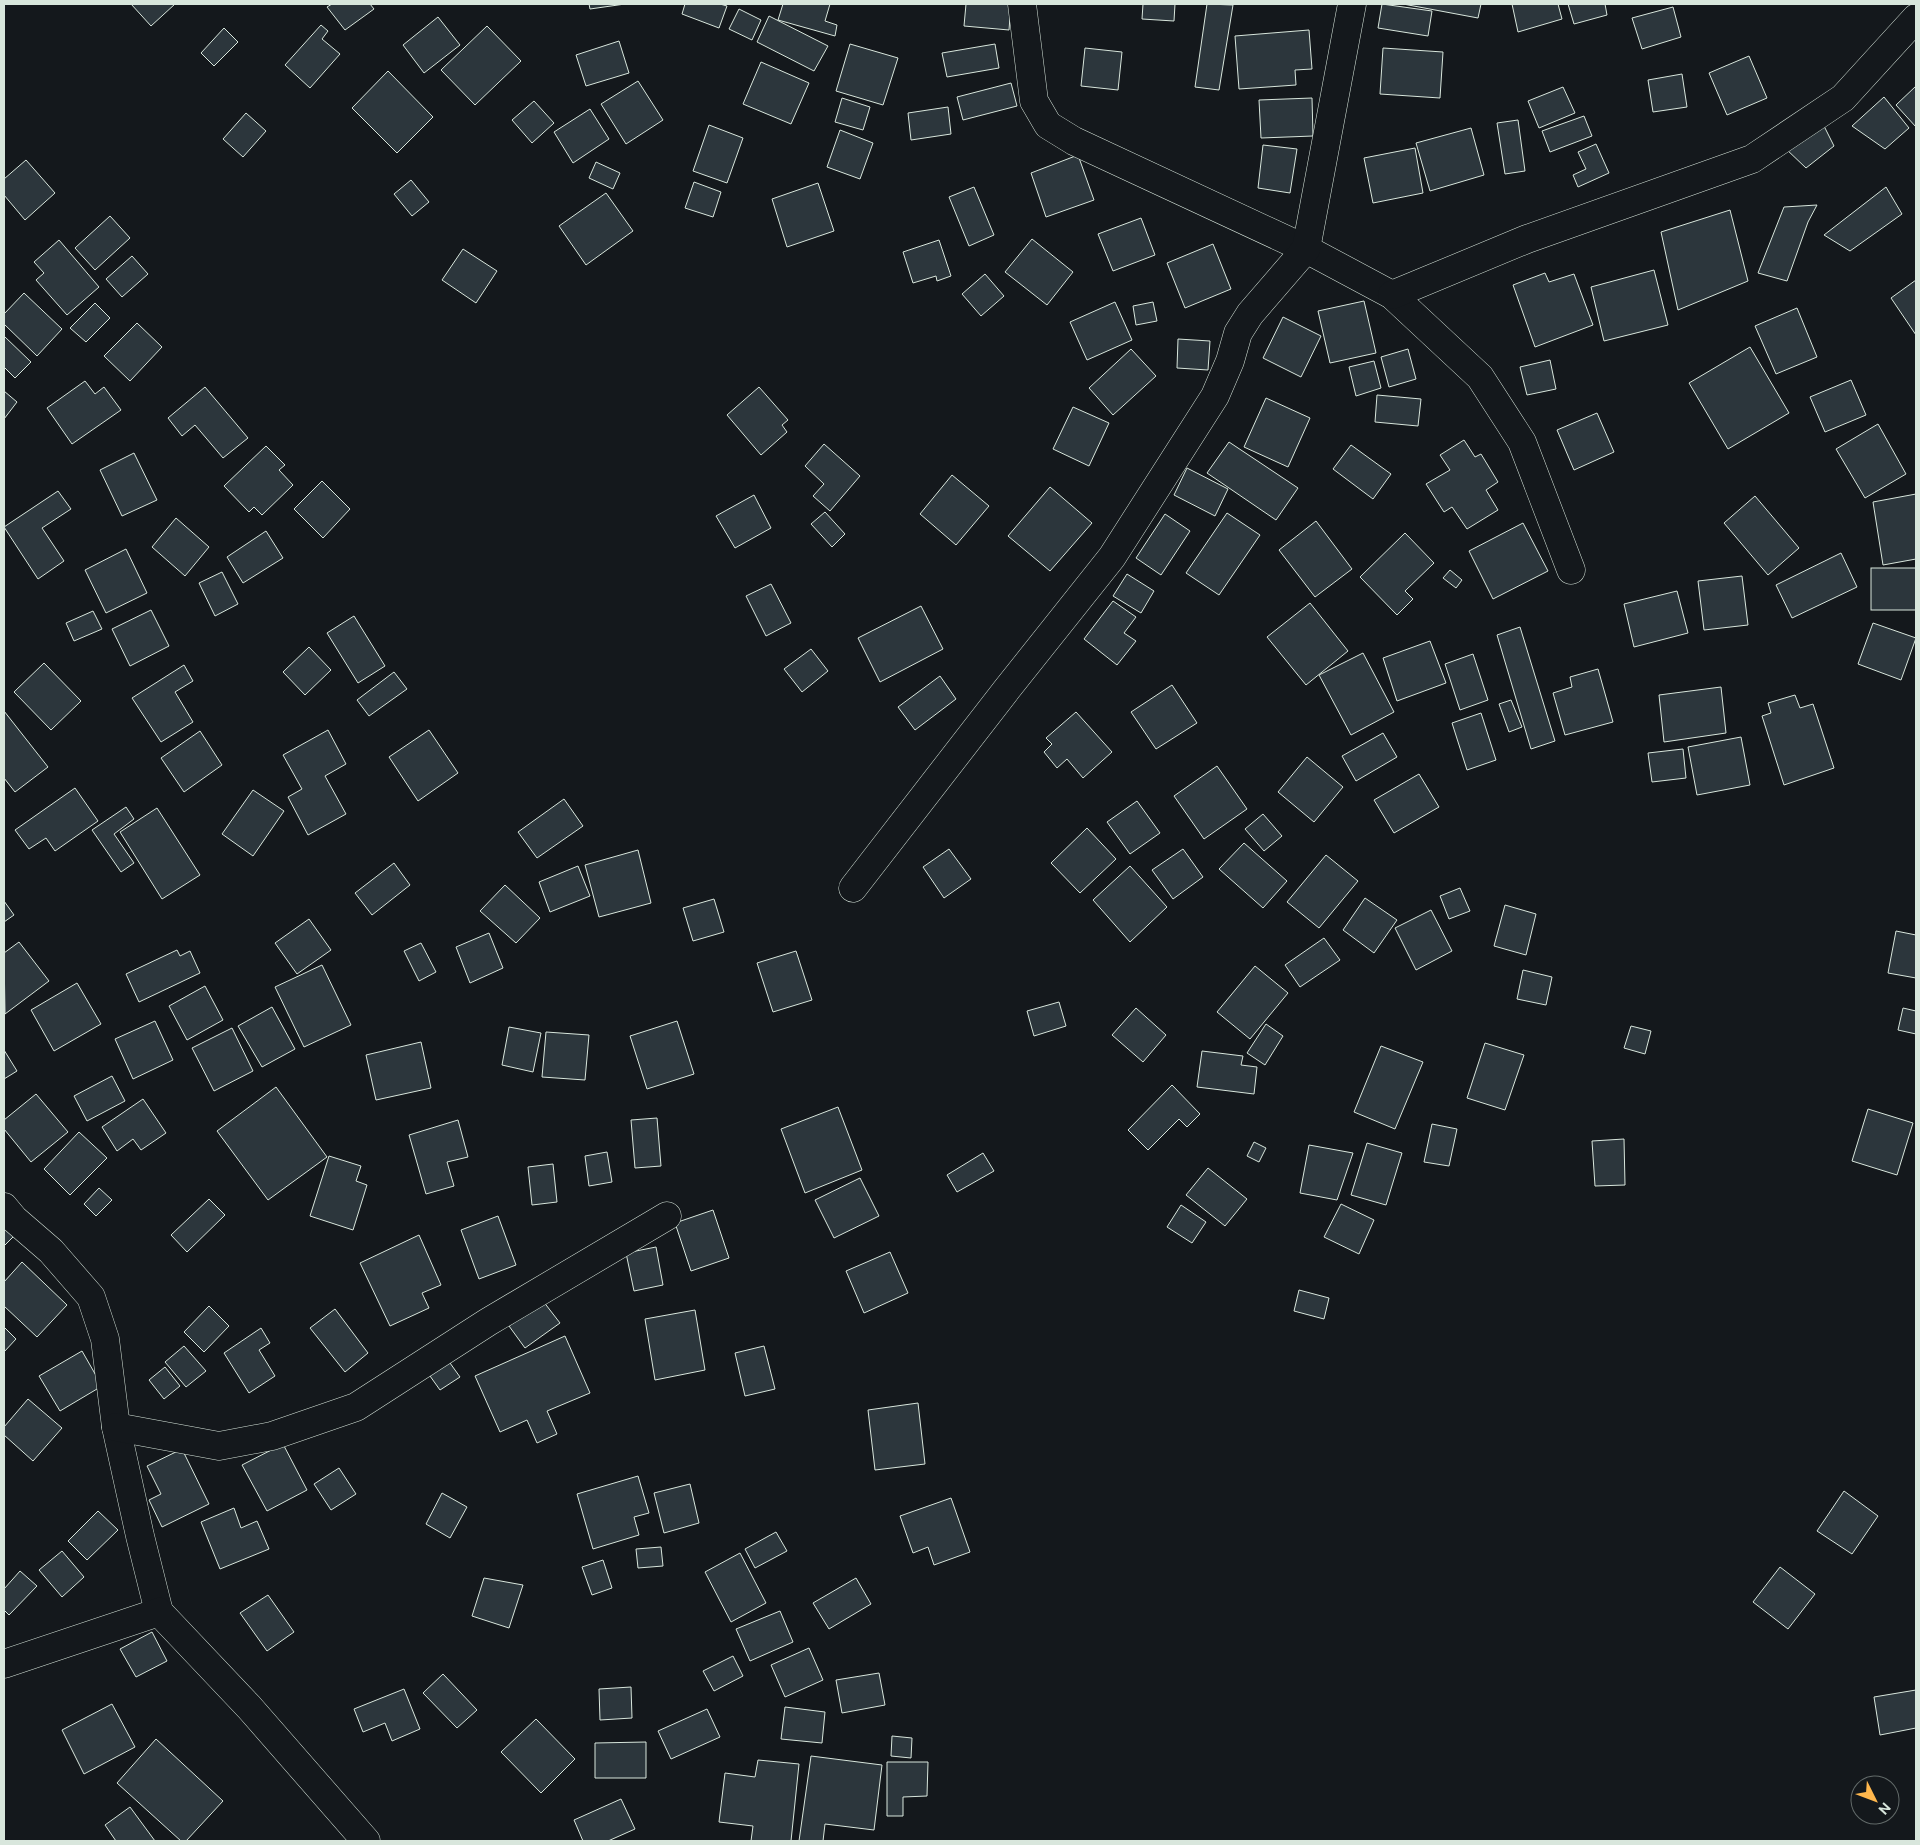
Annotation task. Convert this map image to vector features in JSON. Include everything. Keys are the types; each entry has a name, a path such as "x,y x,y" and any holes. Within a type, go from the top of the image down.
{"street":[{"path":"1022,4 1034,101 1048,125 1074,141 1306,249 1392,295 1480,377 1522,442 1571,570"},
{"path":"853,888 1007,689 1112,558 1215,396 1230,361 1238,333 1250,314 1306,249 1352,4"},
{"path":"1392,295 1527,239 1752,159 1843,98 1916,18"},
{"path":"4,1207 50,1252 91,1297 105,1339 116,1427 159,1612 249,1707 366,1841"},
{"path":"116,1427 219,1446 272,1436 356,1407 488,1322 667,1216"},
{"path":"4,1664 159,1612"}],"building":[{"path":"131,4 175,4 151,26"},
{"path":"332,4 370,4 374,9 345,30 327,7"},
{"path":"589,4 625,4 590,9"},
{"path":"685,4 720,4 727,6 719,28 682,14"},
{"path":"783,4 830,4 825,21 837,25 835,36 778,20"},
{"path":"966,4 1011,4 1009,30 964,26"},
{"path":"1143,4 1175,4 1174,21 1142,19"},
{"path":"1207,4 1233,5 1219,90 1195,87"},
{"path":"1382,4 1432,11 1428,36 1378,28"},
{"path":"1403,4 1481,4 1478,18"},
{"path":"1512,4 1558,4 1562,19 1518,32"},
{"path":"1568,4 1605,4 1607,15 1574,24"},
{"path":"1673,7 1681,37 1642,49 1632,18"},
{"path":"739,9 761,20 752,40 729,29"},
{"path":"769,16 828,46 814,71 757,42"},
{"path":"438,17 460,45 424,73 403,45"},
{"path":"321,25 328,31 322,39 340,54 310,88 285,65"},
{"path":"487,26 521,61 475,105 441,70"},
{"path":"224,28 238,42 214,66 201,53"},
{"path":"1309,30 1312,69 1295,70 1296,85 1239,89 1235,36"},
{"path":"619,41 629,73 586,86 576,55"},
{"path":"850,44 898,58 883,105 836,91"},
{"path":"995,44 999,68 947,77 942,53"},
{"path":"1085,48 1122,52 1118,90 1081,86"},
{"path":"1383,48 1443,52 1440,98 1380,94"},
{"path":"1749,56 1767,98 1727,115 1709,73"},
{"path":"761,62 809,83 791,124 743,104"},
{"path":"388,71 433,117 397,153 352,108"},
{"path":"1682,74 1687,107 1653,112 1648,80"},
{"path":"638,81 663,120 626,144 601,104"},
{"path":"1011,83 1017,106 963,120 957,97"},
{"path":"1916,86 1916,127 1896,105"},
{"path":"1563,87 1575,113 1539,128 1528,101"},
{"path":"1884,97 1909,128 1885,149 1852,126"},
{"path":"842,98 870,107 863,130 835,122"},
{"path":"1312,98 1313,136 1261,138 1259,100"},
{"path":"534,101 554,123 532,143 512,120"},
{"path":"948,107 951,134 911,140 908,113"},
{"path":"590,109 609,139 573,163 554,132"},
{"path":"246,113 266,131 243,157 223,139"},
{"path":"1584,116 1592,136 1550,152 1542,131"},
{"path":"1518,120 1525,171 1505,174 1497,123"},
{"path":"709,125 743,138 727,183 693,171"},
{"path":"1824,126 1834,146 1806,168 1785,148"},
{"path":"1471,128 1484,175 1430,191 1416,143"},
{"path":"840,130 873,143 860,179 827,167"},
{"path":"1596,144 1609,173 1578,187 1573,175 1586,169 1578,152"},
{"path":"1263,145 1297,149 1290,193 1258,188"},
{"path":"1415,148 1423,193 1373,203 1364,158"},
{"path":"1078,155 1094,200 1046,217 1031,173"},
{"path":"26,160 55,193 25,220 4,195 4,179"},
{"path":"596,162 620,173 613,189 589,178"},
{"path":"411,180 429,202 412,216 394,194"},
{"path":"694,182 721,192 713,217 685,208"},
{"path":"818,183 834,231 787,247 772,199"},
{"path":"974,187 994,235 969,246 949,197"},
{"path":"1886,187 1902,214 1850,251 1824,235"},
{"path":"606,193 633,231 586,265 559,226"},
{"path":"1817,205 1808,222 1787,281 1758,273 1784,207"},
{"path":"1730,210 1748,281 1678,310 1661,232"},
{"path":"110,216 130,238 95,270 75,248"},
{"path":"1141,218 1155,255 1113,271 1098,234"},
{"path":"1032,239 1073,272 1047,305 1005,272"},
{"path":"59,240 99,287 67,315 36,280 44,273 34,262"},
{"path":"939,240 951,276 937,281 936,276 913,283 903,252"},
{"path":"1213,244 1231,289 1185,308 1167,263"},
{"path":"463,249 497,271 476,303 442,280"},
{"path":"132,256 148,274 122,297 106,279"},
{"path":"1654,270 1668,325 1604,341 1591,287"},
{"path":"1545,273 1549,282 1574,274 1593,325 1535,347 1513,285"},
{"path":"985,274 1004,296 981,316 962,294"},
{"path":"1916,280 1916,335 1891,298"},
{"path":"24,293 62,329 37,356 4,324 4,314"},
{"path":"1364,301 1376,353 1330,363 1318,311"},
{"path":"1115,302 1132,340 1087,360 1070,322"},
{"path":"1153,302 1157,321 1136,325 1133,306"},
{"path":"95,303 110,318 86,342 70,328"},
{"path":"1797,308 1817,357 1776,374 1755,326"},
{"path":"1283,317 1321,336 1301,377 1263,358"},
{"path":"137,323 162,347 130,381 104,356"},
{"path":"4,336 31,362 15,378 4,367"},
{"path":"1178,339 1210,341 1208,370 1177,368"},
{"path":"1750,347 1789,413 1728,449 1689,383"},
{"path":"1131,349 1156,376 1113,415 1089,388"},
{"path":"1408,349 1416,379 1389,387 1381,357"},
{"path":"1550,360 1556,389 1527,395 1520,367"},
{"path":"1374,361 1381,388 1356,396 1349,367"},
{"path":"1851,380 1866,415 1825,432 1810,397"},
{"path":"85,381 95,394 104,387 121,410 72,444 47,408"},
{"path":"205,387 248,438 223,458 195,425 182,436 168,418"},
{"path":"759,387 788,420 782,425 787,432 761,455 727,415"},
{"path":"4,391 17,402 4,419"},
{"path":"1377,395 1421,399 1418,426 1375,422"},
{"path":"1266,398 1310,418 1288,467 1244,447"},
{"path":"1073,407 1109,423 1089,466 1053,449"},
{"path":"1597,413 1614,452 1574,470 1557,430"},
{"path":"1878,424 1906,474 1865,498 1836,449"},
{"path":"1464,440 1475,457 1481,454 1498,482 1486,490 1498,510 1467,529 1452,507 1444,512 1426,484 1450,470 1440,455"},
{"path":"1229,442 1298,488 1276,520 1207,473"},
{"path":"824,444 860,476 830,511 813,496 824,484 805,466"},
{"path":"1351,445 1391,474 1373,499 1333,469"},
{"path":"266,446 285,465 279,470 293,485 262,515 254,507 249,512 224,486"},
{"path":"134,453 157,500 122,516 100,470"},
{"path":"1187,468 1228,489 1215,516 1174,495"},
{"path":"952,475 989,506 956,545 920,514"},
{"path":"322,481 350,509 323,538 294,509"},
{"path":"1050,487 1092,523 1050,571 1008,536"},
{"path":"58,491 71,509 42,528 64,561 38,579 4,527"},
{"path":"1916,494 1916,559 1883,565 1873,502"},
{"path":"754,495 771,528 735,548 716,516"},
{"path":"1755,496 1799,548 1768,575 1724,523"},
{"path":"825,512 845,534 832,547 811,524"},
{"path":"1227,513 1260,535 1219,595 1186,573"},
{"path":"1165,514 1190,531 1161,575 1136,558"},
{"path":"176,518 209,547 185,576 152,547"},
{"path":"1316,521 1352,569 1315,597 1279,550"},
{"path":"1523,523 1548,571 1493,599 1469,551"},
{"path":"266,531 283,558 243,583 227,557"},
{"path":"1405,533 1434,563 1405,591 1413,599 1397,615 1360,577"},
{"path":"126,549 147,593 106,613 85,570"},
{"path":"1841,553 1857,587 1792,618 1776,585"},
{"path":"1871,568 1916,568 1916,610 1871,610"},
{"path":"1450,570 1462,580 1456,588 1443,578"},
{"path":"222,572 238,604 215,616 199,583"},
{"path":"1127,574 1154,591 1141,613 1113,596"},
{"path":"1742,576 1748,625 1704,630 1698,581"},
{"path":"771,584 791,623 766,636 746,596"},
{"path":"1677,591 1688,633 1634,647 1624,604"},
{"path":"1113,601 1136,617 1124,633 1136,641 1117,665 1084,639"},
{"path":"1310,603 1348,651 1306,685 1267,637"},
{"path":"921,606 943,649 880,682 858,638"},
{"path":"151,610 169,646 130,666 112,629"},
{"path":"93,611 102,629 74,641 66,623"},
{"path":"354,616 385,666 358,683 327,633"},
{"path":"1873,623 1916,638 1901,680 1858,664"},
{"path":"1520,627 1555,741 1531,749 1497,635"},
{"path":"1430,641 1446,683 1397,701 1383,658"},
{"path":"309,647 331,670 305,695 283,672"},
{"path":"811,649 828,671 802,692 784,669"},
{"path":"1363,653 1394,712 1351,735 1319,675"},
{"path":"1473,654 1488,700 1460,710 1445,664"},
{"path":"44,663 81,701 51,730 14,692"},
{"path":"184,665 193,681 175,692 193,722 161,742 132,698"},
{"path":"1598,669 1613,722 1565,735 1553,693 1572,687 1570,677"},
{"path":"394,672 407,689 369,716 357,700"},
{"path":"940,676 956,699 915,730 898,707"},
{"path":"1172,685 1197,723 1156,749 1131,712"},
{"path":"1721,687 1726,733 1664,742 1659,695"},
{"path":"1795,695 1800,708 1813,704 1834,768 1784,785 1762,716 1771,713 1768,703"},
{"path":"1511,700 1522,727 1509,732 1499,704"},
{"path":"4,711 48,767 15,792 4,778"},
{"path":"1076,712 1112,752 1083,778 1067,759 1057,768 1044,752 1052,744 1046,738"},
{"path":"1481,713 1496,760 1467,770 1452,723"},
{"path":"328,730 346,764 325,776 346,814 308,835 288,797 302,789 283,755"},
{"path":"429,730 458,773 418,801 389,757"},
{"path":"200,731 222,765 184,792 161,758"},
{"path":"1383,733 1397,757 1356,781 1342,756"},
{"path":"1741,737 1750,785 1697,795 1688,747"},
{"path":"1683,749 1686,778 1652,782 1648,753"},
{"path":"1307,757 1343,787 1314,822 1278,792"},
{"path":"1217,766 1247,809 1204,839 1174,796"},
{"path":"1419,774 1439,807 1394,833 1374,800"},
{"path":"75,788 98,821 55,851 46,838 29,849 15,830"},
{"path":"253,790 284,811 253,856 222,834"},
{"path":"564,799 583,826 537,858 518,832"},
{"path":"1137,801 1160,833 1130,854 1107,822"},
{"path":"126,807 134,819 114,834 134,863 121,872 92,830"},
{"path":"157,808 200,875 162,899 120,832"},
{"path":"1263,814 1282,836 1264,851 1245,829"},
{"path":"1087,828 1116,859 1080,893 1051,863"},
{"path":"1244,843 1287,881 1263,908 1219,869"},
{"path":"949,849 971,879 944,898 923,867"},
{"path":"1183,849 1203,877 1173,899 1152,870"},
{"path":"638,850 651,903 599,917 585,865"},
{"path":"1326,855 1358,881 1319,928 1287,902"},
{"path":"394,863 410,885 372,915 355,893"},
{"path":"578,866 590,896 550,912 539,882"},
{"path":"1130,866 1167,907 1130,942 1093,900"},
{"path":"505,885 540,918 516,943 480,911"},
{"path":"1460,888 1470,911 1449,919 1440,896"},
{"path":"1365,898 1397,920 1374,953 1343,930"},
{"path":"714,899 724,932 693,941 683,908"},
{"path":"4,901 14,915 4,922"},
{"path":"1505,905 1536,914 1526,955 1494,946"},
{"path":"1431,910 1452,951 1416,970 1395,928"},
{"path":"309,919 331,950 297,974 275,943"},
{"path":"1896,931 1916,935 1916,978 1888,973"},
{"path":"489,933 503,968 470,983 456,947"},
{"path":"1324,938 1340,960 1300,987 1285,965"},
{"path":"19,942 49,981 5,1014 4,953"},
{"path":"421,943 436,972 419,981 404,951"},
{"path":"177,950 180,956 190,951 200,973 139,1002 126,974"},
{"path":"796,951 812,1000 773,1012 757,963"},
{"path":"322,965 351,1025 304,1047 275,987"},
{"path":"1255,966 1288,993 1250,1039 1217,1012"},
{"path":"1523,970 1552,977 1546,1005 1517,999"},
{"path":"77,983 101,1024 54,1051 31,1010"},
{"path":"205,986 223,1020 187,1040 169,1006"},
{"path":"1059,1002 1066,1026 1034,1036 1027,1011"},
{"path":"272,1007 295,1049 262,1067 238,1026"},
{"path":"1136,1008 1166,1035 1143,1062 1112,1035"},
{"path":"1903,1008 1916,1011 1916,1034 1898,1030"},
{"path":"155,1021 173,1060 133,1079 115,1039"},
{"path":"677,1021 694,1074 647,1089 630,1036"},
{"path":"1266,1024 1283,1036 1265,1065 1247,1053"},
{"path":"1631,1026 1651,1031 1645,1054 1624,1048"},
{"path":"509,1027 541,1033 533,1072 502,1065"},
{"path":"232,1028 253,1071 214,1091 192,1048"},
{"path":"546,1032 589,1035 585,1080 542,1077"},
{"path":"421,1042 431,1088 376,1100 366,1055"},
{"path":"1485,1043 1524,1055 1505,1110 1467,1098"},
{"path":"1381,1046 1423,1062 1395,1129 1354,1112"},
{"path":"4,1050 17,1071 4,1079"},
{"path":"1202,1051 1243,1056 1241,1065 1257,1067 1254,1094 1197,1087"},
{"path":"112,1076 125,1101 87,1121 74,1096"},
{"path":"1172,1085 1200,1114 1187,1127 1179,1119 1148,1150 1128,1130"},
{"path":"276,1087 327,1157 268,1200 217,1131"},
{"path":"36,1094 68,1132 31,1162 4,1129 4,1120"},
{"path":"143,1099 166,1133 141,1150 133,1139 117,1151 102,1127"},
{"path":"838,1107 862,1170 805,1193 781,1129"},
{"path":"1868,1109 1913,1123 1897,1175 1852,1161"},
{"path":"657,1118 661,1166 635,1168 631,1120"},
{"path":"458,1120 468,1157 447,1162 454,1186 426,1194 409,1135"},
{"path":"1432,1124 1457,1129 1449,1166 1424,1162"},
{"path":"79,1132 107,1158 70,1195 44,1169"},
{"path":"1624,1139 1625,1185 1595,1186 1592,1141"},
{"path":"1254,1142 1266,1148 1259,1162 1247,1156"},
{"path":"1367,1143 1402,1153 1386,1205 1351,1195"},
{"path":"1309,1145 1353,1153 1337,1200 1300,1193"},
{"path":"607,1152 612,1182 589,1186 585,1156"},
{"path":"983,1153 994,1171 957,1192 947,1175"},
{"path":"329,1156 361,1166 356,1181 367,1185 353,1230 310,1216"},
{"path":"553,1164 557,1202 532,1205 528,1167"},
{"path":"1208,1168 1247,1199 1225,1226 1186,1195"},
{"path":"860,1178 879,1216 834,1238 815,1200"},
{"path":"99,1188 112,1200 96,1216 84,1204"},
{"path":"209,1199 225,1215 187,1252 171,1235"},
{"path":"1341,1204 1374,1220 1359,1254 1324,1237"},
{"path":"1181,1205 1206,1222 1192,1243 1167,1227"},
{"path":"713,1210 729,1258 691,1271 675,1223"},
{"path":"498,1216 516,1265 479,1279 461,1230"},
{"path":"4,1224 15,1235 4,1246"},
{"path":"419,1235 441,1285 422,1293 429,1308 390,1326 360,1263"},
{"path":"656,1247 663,1285 634,1291 626,1253"},
{"path":"890,1252 908,1293 864,1313 846,1271"},
{"path":"22,1262 67,1305 37,1337 4,1306 4,1282"},
{"path":"1299,1290 1329,1298 1324,1319 1294,1311"},
{"path":"543,1301 560,1323 525,1348 509,1326"},
{"path":"209,1306 229,1326 204,1352 184,1332"},
{"path":"335,1309 368,1353 345,1372 310,1328"},
{"path":"695,1310 705,1370 655,1380 645,1319"},
{"path":"4,1327 16,1339 4,1352"},
{"path":"261,1328 270,1343 259,1350 275,1376 249,1393 224,1353"},
{"path":"565,1336 590,1393 547,1411 557,1434 537,1443 527,1420 500,1432 475,1376"},
{"path":"184,1346 206,1371 186,1387 165,1362"},
{"path":"764,1346 775,1389 745,1396 735,1353"},
{"path":"82,1351 102,1386 60,1411 39,1376"},
{"path":"445,1356 460,1377 440,1390 425,1369"},
{"path":"165,1367 180,1386 164,1399 149,1380"},
{"path":"28,1399 62,1428 33,1461 4,1435 4,1427"},
{"path":"918,1403 925,1464 875,1470 868,1410"},
{"path":"283,1444 307,1490 267,1511 242,1465"},
{"path":"182,1449 209,1504 162,1527 149,1500 161,1494 147,1466"},
{"path":"339,1468 356,1494 331,1510 314,1484"},
{"path":"638,1476 649,1513 634,1517 639,1535 593,1549 577,1494"},
{"path":"690,1484 699,1523 664,1533 654,1493"},
{"path":"1844,1491 1878,1516 1852,1554 1817,1531"},
{"path":"442,1493 467,1507 450,1538 426,1524"},
{"path":"951,1498 970,1552 934,1565 928,1547 913,1553 900,1516"},
{"path":"234,1508 241,1528 257,1521 269,1549 220,1569 201,1522"},
{"path":"98,1511 118,1530 87,1560 68,1541"},
{"path":"776,1532 787,1551 755,1568 745,1549"},
{"path":"661,1547 663,1566 638,1568 636,1549"},
{"path":"62,1551 84,1577 62,1597 39,1570"},
{"path":"740,1553 766,1603 731,1622 705,1572"},
{"path":"603,1560 612,1588 592,1595 582,1567"},
{"path":"1780,1567 1815,1594 1788,1629 1753,1602"},
{"path":"20,1571 37,1586 9,1615 4,1610 4,1589"},
{"path":"484,1578 523,1585 509,1628 472,1616"},
{"path":"856,1578 871,1604 829,1629 813,1603"},
{"path":"268,1595 294,1632 267,1651 240,1613"},
{"path":"780,1611 793,1642 750,1661 736,1629"},
{"path":"152,1632 167,1661 136,1677 120,1649"},
{"path":"809,1648 823,1680 785,1697 771,1665"},
{"path":"733,1656 743,1676 714,1691 703,1671"},
{"path":"879,1673 885,1705 842,1713 836,1680"},
{"path":"443,1674 477,1710 457,1728 423,1693"},
{"path":"631,1687 632,1718 600,1720 599,1689"},
{"path":"404,1689 420,1729 392,1741 385,1723 363,1732 354,1709"},
{"path":"1916,1690 1916,1728 1880,1735 1874,1697"},
{"path":"112,1704 135,1747 84,1774 62,1730"},
{"path":"785,1707 825,1712 822,1743 781,1739"},
{"path":"707,1709 720,1737 671,1759 658,1731"},
{"path":"536,1719 575,1759 541,1793 501,1752"},
{"path":"892,1736 912,1738 911,1758 891,1756"},
{"path":"156,1739 223,1801 186,1841 181,1841 117,1783"},
{"path":"646,1742 646,1778 595,1778 595,1743"},
{"path":"811,1756 882,1765 874,1830 825,1824 823,1841 799,1841"},
{"path":"758,1760 799,1764 791,1841 751,1841 753,1826 719,1822 725,1773 755,1777"},
{"path":"887,1762 928,1762 927,1796 903,1797 903,1816 887,1816"},
{"path":"621,1799 635,1829 608,1841 583,1841 574,1820"},
{"path":"130,1807 155,1841 116,1841 105,1825"}]}
